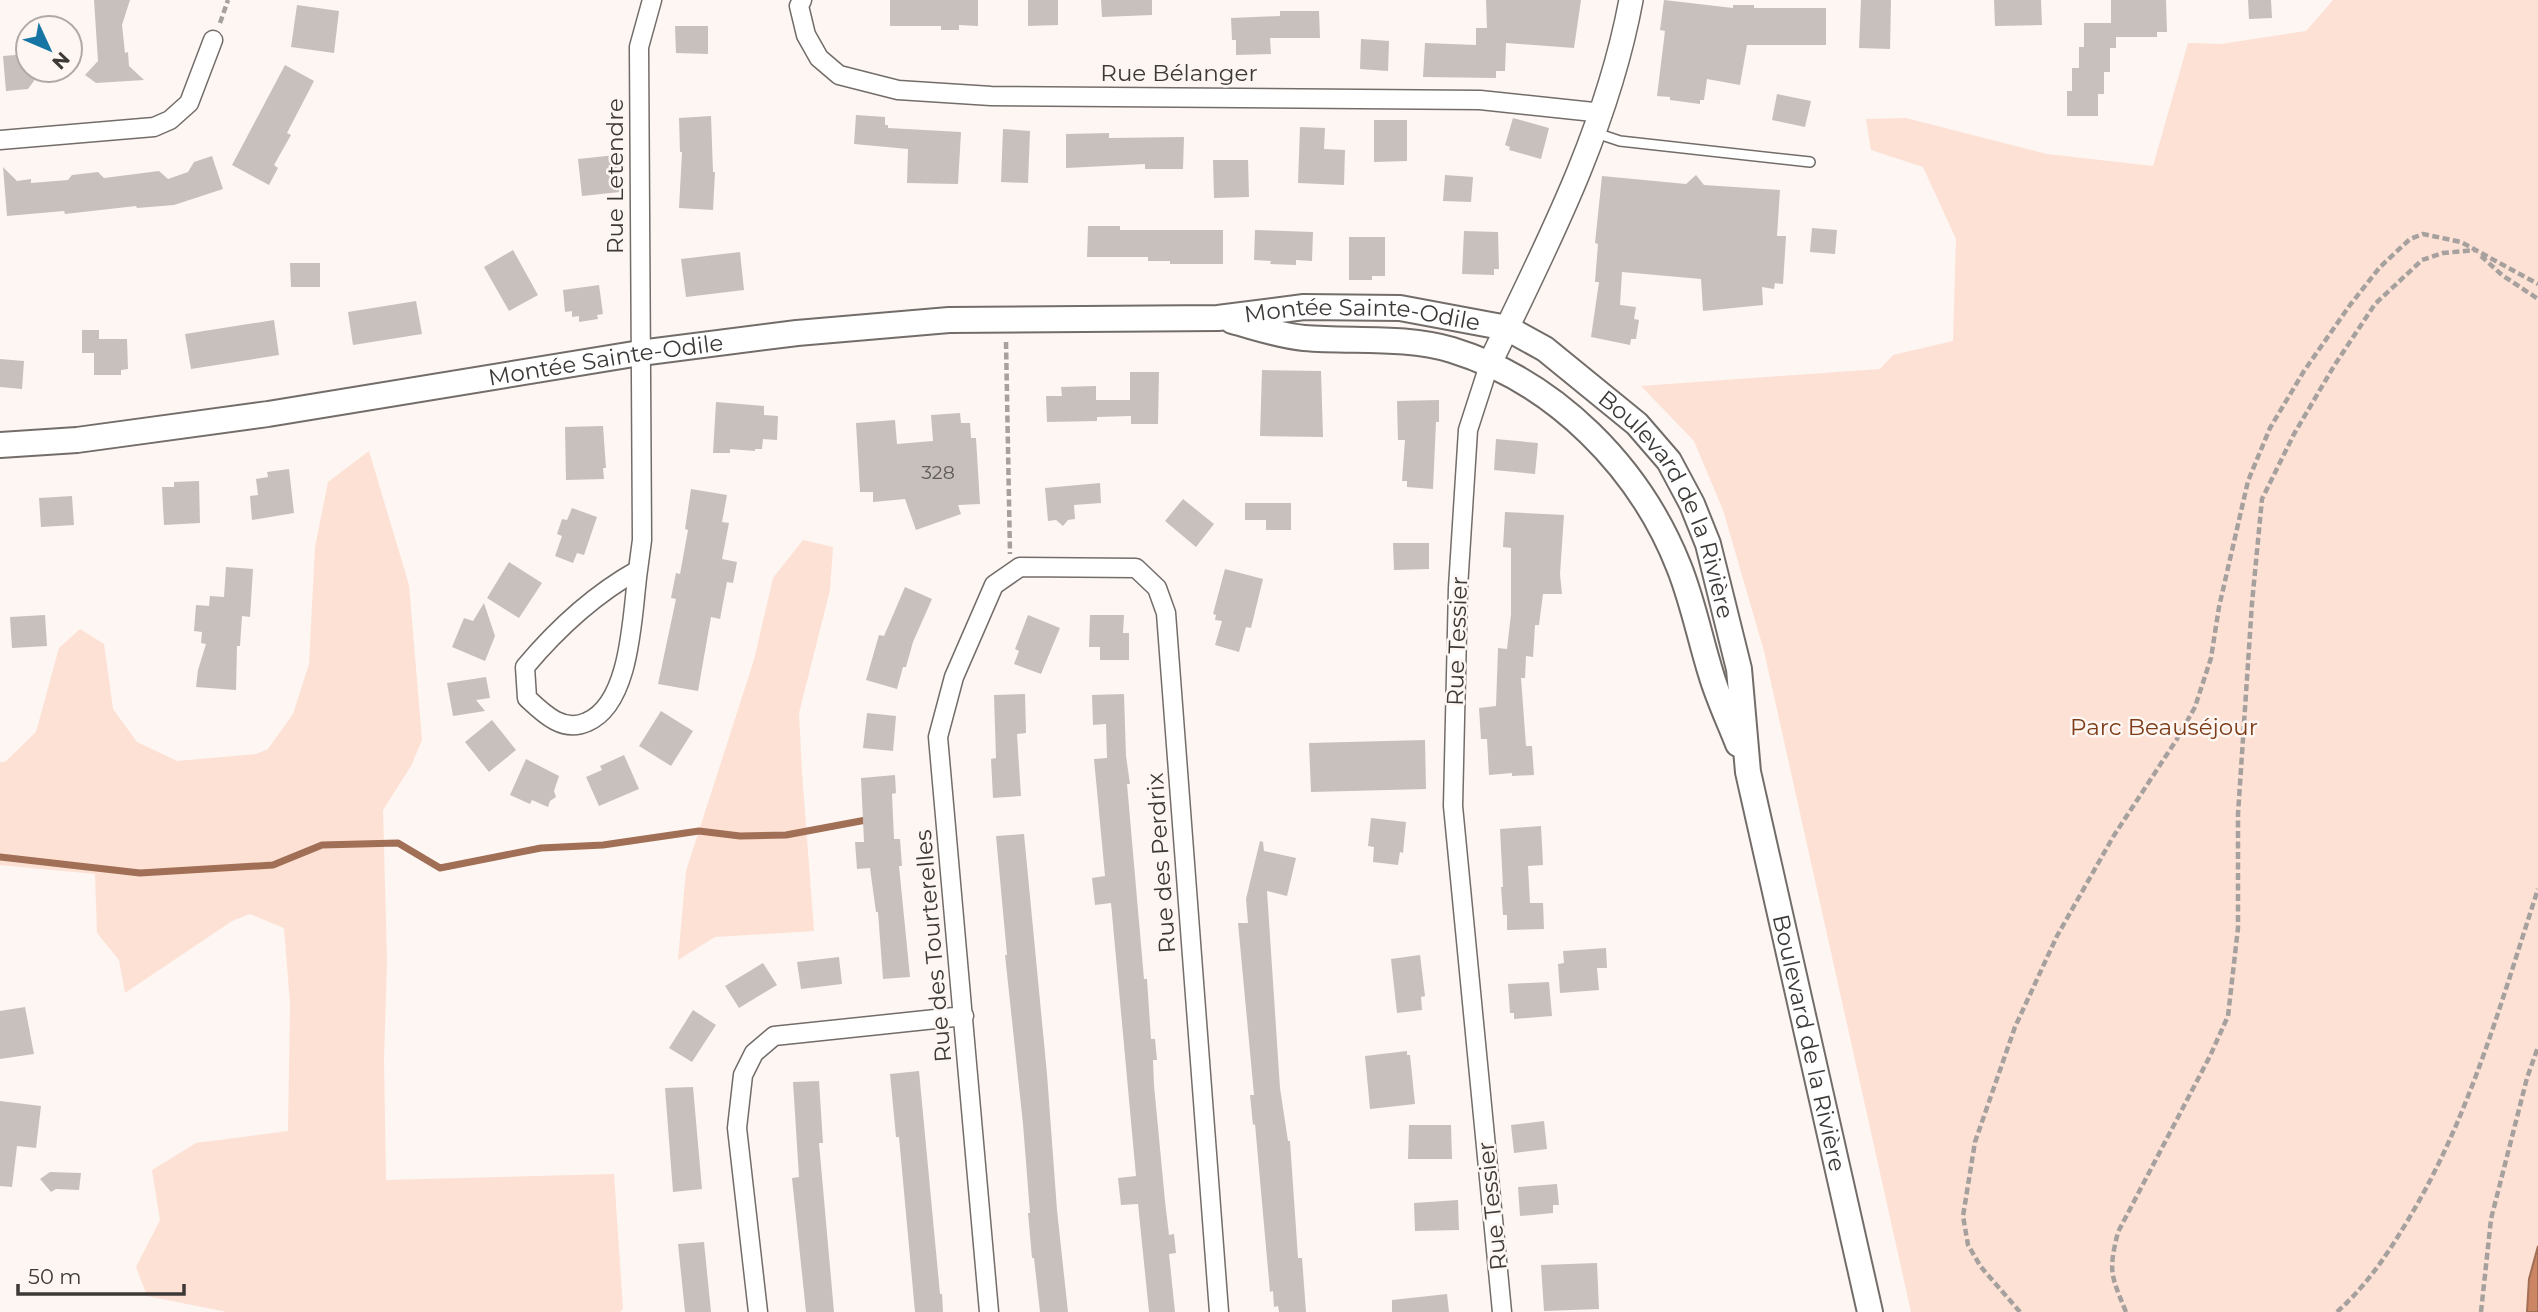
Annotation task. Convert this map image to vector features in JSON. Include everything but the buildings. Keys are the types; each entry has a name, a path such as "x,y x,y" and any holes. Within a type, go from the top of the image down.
{"main road":[{"name":"Montée Sainte-Odile","path":"0,445 77,440 268,414 640,353 797,333 949,320 1217,318 1304,307 1400,308 1507,328"},
{"name":"Montée Sainte-Odile","path":"1217,318 1301,337 1407,343 1441,348 1489,365"},
{"name":"Boulevard de la Rivière","path":"1507,328 1545,349 1637,424 1669,461 1708,544 1739,668 1748,772 1870,1312"},
{"name":"Boulevard de la Rivière","path":"1489,365 1545,396 1587,430 1625,470 1648,504 1679,567 1712,677 1748,772"}],"street":[{"name":"Rue Letendre","path":"638,570 614,583 548,639 525,667 527,698 544,715 564,725 577,727 595,719 616,693 631,633 642,540 639,47 652,0"},
{"name":"Rue Tessier","path":"1502,1312 1453,806 1458,588 1468,430 1489,365 1544,253 1599,123 1623,42 1631,0"},
{"name":"Rue Bélanger","path":"800,3 806,35 819,58 839,75 898,90 991,96 1480,100 1599,123"},
{"path":"0,140 154,127 170,120 189,103 214,40"},
{"name":"Rue des Perdrix","path":"994,585 1020,567 1136,568 1157,588 1166,613 1219,1312"},
{"name":"Rue des Tourterelles","path":"989,1312 939,737 954,677 994,585"},
{"path":"758,1312 737,1128 743,1075 754,1053 774,1036 964,1016"}],"lane":[{"path":"1599,123 1620,141 1810,162"}],"path":[{"path":"214,40 228,0"},
{"path":"2020,1312 1981,1267 1968,1245 1963,1216 1975,1142 2015,1027 2057,936 2113,837 2177,740 2195,707 2211,658 2219,607 2248,481 2270,428 2304,371 2350,306 2380,267 2410,239 2423,234 2461,242 2538,284"},
{"path":"2126,1312 2110,1264 2118,1232 2210,1056 2228,1016 2238,928 2238,814 2262,499 2294,434 2375,304 2422,260 2443,253 2475,250 2502,275 2538,299"},
{"path":"1006,320 1010,573"},
{"path":"2337,1312 2361,1291 2396,1241 2431,1181 2470,1096 2538,889"},
{"path":"2481,1312 2491,1219 2527,1078 2538,1047"}],"green space":[{"name":"Parc Beauséjour","path":"2333,0 2538,0 2538,1246 2529,1279 2527,1312 1911,1312 1764,651 1723,510 1694,441 1641,386 1880,369 1893,355 1953,341 1956,239 1923,167 1871,150 1866,119 1906,118 2047,154 2153,166 2188,43 2221,44 2306,31"},
{"path":"369,451 409,585 422,740 411,766 383,810 387,961 384,1060 386,1180 614,1174 623,1309 620,1312 227,1312 147,1296 136,1267 160,1220 152,1170 196,1143 288,1131 290,1004 284,928 250,914 232,921 125,993 119,960 97,933 95,874 0,865 0,762 5,762 36,732 59,648 80,629 104,644 113,709 137,742 177,761 256,754 268,749 293,714 309,664 315,547 328,482"},
{"path":"803,540 833,547 830,590 799,713 814,931 715,937 678,960 686,871 754,660 773,578"}],"shaded area":[{"path":"2538,1246 2538,1312 2527,1312 2529,1279"}],"waterway":[{"path":"0,857 140,873 273,865 322,845 398,843 440,868 541,848 603,845 699,831 740,836 786,835 866,820"}]}
